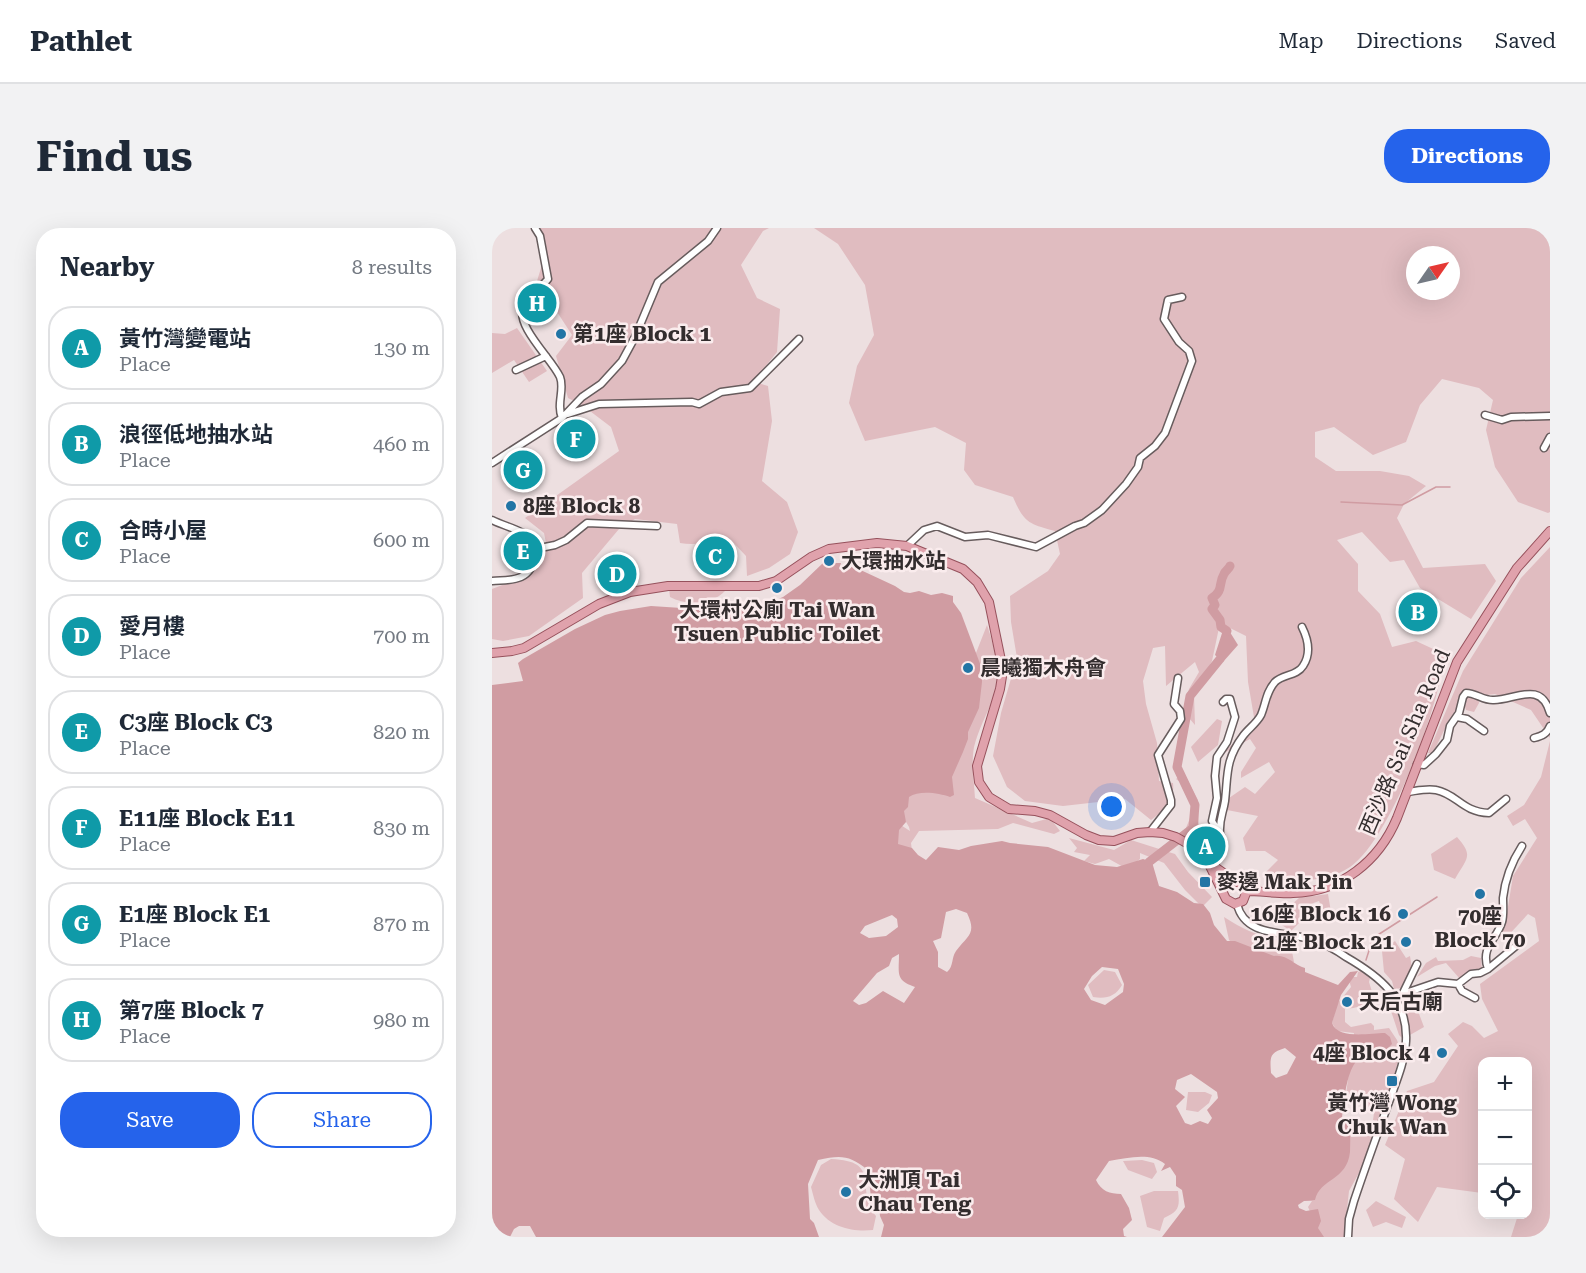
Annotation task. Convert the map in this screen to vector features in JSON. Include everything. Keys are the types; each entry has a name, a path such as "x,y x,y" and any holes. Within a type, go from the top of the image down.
{"main road":[{"name":"西沙路 Sai Sha Road","path":"1246,891 1303,893 1325,888 1346,879 1371,860 1384,843 1397,818 1449,677 1461,654 1517,568 1550,531"},
{"path":"492,653 524,648 593,607 630,592 661,587 759,586 776,581 815,554 829,549 877,543 907,546 954,564 967,572 980,586 990,607 1003,674 977,764 978,778 987,795 1003,807 1050,815 1099,840 1114,841 1137,833 1150,832 1180,838 1195,848 1208,862 1242,884 1246,891 1244,899 1237,904 1229,902 1208,862"},
{"path":"1224,895 1225,887 1235,881"}],"street":[{"path":"536,228 540,236 548,279 527,301 523,314 528,330 561,378 558,407 561,418"},
{"path":"568,414 582,397 601,384 622,361 635,337 658,282 708,241 717,228"},
{"path":"907,546 924,530 937,526 965,537 988,535 1036,547 1084,523 1102,510 1126,484 1138,467 1140,458 1166,433 1192,361 1189,351 1179,342 1164,319 1168,300 1182,297"},
{"path":"492,463 568,414 599,404 692,402 699,404 721,392 750,388 799,339"},
{"path":"516,370 546,356"},
{"path":"1485,415 1502,420 1511,417 1550,416"},
{"path":"1544,448 1550,437"},
{"path":"492,520 523,533 534,549 534,562 527,573 515,579 492,581"},
{"path":"534,549 555,545 566,540 587,523 657,526"},
{"path":"1220,833 1219,819 1224,808 1229,760 1242,736 1260,717 1268,692 1277,680 1298,672 1304,665 1309,642 1302,627"},
{"path":"1150,832 1171,805 1172,800 1158,755 1181,719 1180,711 1174,704 1178,678"},
{"path":"1417,764 1424,765 1447,740 1450,726 1461,709 1463,697 1468,692 1492,701 1529,693 1543,699 1550,713"},
{"path":"1208,862 1220,856 1224,848 1222,835 1212,820 1217,798 1215,776 1217,758 1227,742 1235,717 1230,699 1222,702"},
{"path":"1456,717 1467,719 1484,731"},
{"path":"1534,738 1545,733 1550,726"},
{"path":"1407,792 1435,789 1446,793 1475,813 1489,813 1506,799"},
{"path":"1488,969 1486,954 1493,936 1502,923 1506,882 1512,862 1522,846"},
{"path":"1237,904 1240,915 1262,930 1300,936 1331,948 1375,975 1387,986 1401,1011 1406,1028 1404,1058 1354,1201 1349,1219 1348,1237"},
{"path":"1394,997 1438,982 1458,984 1471,974 1488,969 1522,941"},
{"path":"1402,994 1417,964"},
{"path":"1458,984 1462,991 1475,998"}],"shaded area":[{"path":"536,228 769,228 763,231 741,265 757,298 780,309 777,352 757,377 761,384 768,386 772,421 762,481 787,502 798,532 790,554 769,568 747,576 746,556 731,540 699,544 680,543 677,524 635,519 619,529 582,573 583,598 529,636 503,641 492,639 492,589 530,574 547,548 544,533 525,518 619,451 611,427 582,405 568,398 556,356 572,335 537,281 545,255"},
{"path":"814,228 1550,228 1550,512 1518,502 1495,467 1486,430 1493,400 1479,388 1442,379 1420,405 1406,442 1373,455 1334,427 1315,432 1315,457 1336,471 1380,471 1409,476 1426,486 1404,504 1397,518 1423,568 1485,564 1496,581 1471,619 1420,588 1404,560 1390,562 1362,532 1337,540 1358,564 1358,591 1380,614 1392,647 1416,641 1444,654 1441,676 1424,735 1397,800 1365,852 1350,867 1319,879 1283,880 1262,876 1278,860 1265,851 1246,851 1243,838 1258,816 1227,810 1229,798 1245,787 1255,794 1275,772 1269,762 1241,778 1241,772 1256,748 1250,739 1222,754 1255,723 1248,682 1246,636 1220,623 1212,661 1194,695 1195,725 1183,711 1189,689 1199,672 1195,662 1166,686 1165,646 1153,648 1143,681 1146,704 1157,743 1159,781 1173,783 1173,789 1171,800 1151,820 1125,799 1063,806 1025,801 1007,787 993,756 1001,713 1017,658 1011,622 1010,596 1048,571 1060,554 1055,531 1028,521 1013,497 975,485 964,470 966,443 935,427 865,441 849,403 857,366 874,335 865,285 838,244"},
{"path":"517,328 547,371 529,382 514,360 492,373 492,333 505,334"},
{"path":"1550,547 1550,738 1531,710 1495,694 1478,696 1479,703 1474,712 1466,710 1463,701 1450,718 1433,753 1428,753 1463,671 1521,578"},
{"path":"823,563 841,563 840,566 849,569 852,566 904,592 919,591 931,595 942,593 953,596 953,602 961,613 982,669 979,708 952,777 954,795 950,797 923,793 909,797 908,807 904,811 906,822 899,830 898,844 912,848 926,860 938,847 959,850 1002,841 1048,847 1095,865 1117,867 1143,859 1152,862 1159,886 1177,892 1194,903 1203,904 1210,913 1214,925 1227,941 1235,941 1274,956 1287,958 1305,968 1305,972 1338,985 1350,972 1358,971 1341,995 1332,1023 1335,1028 1347,1034 1385,1033 1390,1037 1392,1044 1385,1050 1373,1050 1363,1054 1356,1061 1345,1092 1341,1125 1345,1119 1346,1123 1352,1125 1351,1129 1349,1128 1348,1161 1339,1174 1322,1187 1315,1200 1304,1201 1298,1205 1306,1211 1318,1209 1321,1221 1318,1228 1324,1237 1162,1237 1185,1207 1182,1190 1176,1186 1176,1176 1170,1167 1161,1171 1165,1164 1146,1157 1109,1161 1096,1180 1106,1191 1121,1194 1129,1208 1132,1220 1123,1229 1124,1236 1127,1237 881,1237 884,1225 879,1207 871,1198 868,1170 855,1161 839,1157 818,1160 808,1184 810,1219 819,1237 536,1237 530,1226 519,1226 514,1229 510,1237 492,1231 492,685 523,681 518,663 575,629 605,615 651,606 697,609 734,603 757,606 783,597 800,585","holes":["956,909 967,913 971,926 970,934 954,954 951,967 947,972 938,967 938,952 933,941 941,938 946,912","892,915 897,919 898,927 886,936 869,938 860,933 865,926","899,954 899,975 904,982 915,987 904,1003 883,991 866,1003 859,1005 853,1001 877,973 889,966 892,958","1102,967 1118,969 1124,984 1123,992 1105,1005 1091,1000 1084,989 1092,976","1285,1048 1296,1057 1287,1074 1276,1078 1271,1073 1272,1056","1191,1074 1217,1092 1218,1098 1207,1110 1212,1118 1208,1124 1200,1121 1191,1125 1185,1123 1176,1106 1185,1097 1175,1089 1177,1080"]},
{"path":"669,589 725,589 725,591 713,599 691,603 670,597"},
{"path":"987,625 995,652 997,680 993,699 974,747 975,798 1032,823 1050,818 1060,831 1054,834 1013,823 998,829 919,831 911,843 913,859 896,851 889,829 893,820 910,831 902,815 905,793 974,651 976,653"},
{"path":"1228,629 1238,645 1223,662 1215,655 1223,630"},
{"path":"1217,719 1222,721 1218,745 1198,762 1191,747"},
{"path":"1550,741 1550,1237 1511,1237 1517,1219 1532,1219 1532,1057 1478,1057 1478,1192 1437,1187 1418,1222 1394,1199 1405,1159 1385,1145 1407,1091 1434,1082 1458,1046 1448,1034 1463,1022 1472,1026 1484,1038 1498,1031 1482,999 1480,984 1539,941 1535,918 1528,914 1505,939 1499,936 1506,919 1513,876 1537,838 1525,819 1513,826 1507,816 1524,805 1541,777"},
{"path":"1184,773 1198,800 1199,837 1184,833 1194,808 1184,785 1176,779"},
{"path":"1457,837 1466,849 1467,857 1455,879 1434,870 1431,854"},
{"path":"1069,838 1114,850 1131,840 1175,854 1188,872 1212,897 1202,907 1164,863 1140,853 1140,859 1127,869 1109,859 1095,864 1084,861 1090,855 1074,852 1077,848"},
{"path":"1328,894 1331,912 1326,918 1319,901 1305,906 1304,918 1291,931 1274,920 1299,898"},
{"path":"1224,917 1256,934 1290,941 1294,962 1254,963 1229,940"},
{"path":"1395,941 1406,958 1410,956 1412,968 1403,988 1394,989 1392,981 1384,972 1382,951"},
{"path":"1471,956 1481,958 1482,969 1460,979 1446,963 1435,966 1417,977 1426,963 1436,957 1438,961 1463,960"},
{"path":"1104,970 1115,972 1122,985 1110,996 1093,997 1088,985"},
{"path":"1361,971 1370,978 1373,995 1365,1004 1345,1009 1345,1022 1351,1027 1371,1023 1374,1030 1389,1028 1401,1052 1379,1123 1373,1120 1374,1113 1371,1107 1345,1102 1354,1033 1337,1031 1332,1023 1337,1004 1351,987 1348,977 1357,977 1358,972"},
{"path":"1405,1000 1418,1011 1424,1027 1403,1039 1399,1035 1390,1008"},
{"path":"1188,1092 1205,1092 1212,1095 1209,1103 1198,1112 1186,1110"},
{"path":"1372,1128 1375,1130 1360,1171 1349,1191 1344,1237 1322,1237 1308,1207 1312,1201 1304,1201 1350,1133 1351,1137 1360,1136"},
{"path":"831,1159 847,1161 857,1165 862,1171 870,1206 876,1216 873,1230 843,1228 830,1221 819,1210 811,1187 821,1165"},
{"path":"1142,1160 1154,1163 1157,1172 1152,1179 1128,1170 1123,1161"},
{"path":"1154,1191 1178,1191 1177,1208 1164,1218 1160,1231 1147,1227 1140,1196"},
{"path":"1376,1201 1406,1217 1402,1228 1386,1222 1373,1227 1366,1210"}],"waterway":[{"path":"1341,502 1402,505 1436,487 1450,487"},
{"path":"1227,631 1221,627 1220,620 1212,609 1215,605 1212,598 1218,592 1222,578 1230,566"},
{"path":"1149,862 1193,828 1195,805 1177,767 1190,696 1220,659"},
{"path":"1366,960 1373,938 1437,897"},
{"path":"1349,1130 1366,1134"}],"place":[{"name":"第7座 Block 7","path":"537,303"},
{"name":"第1座 Block 1","path":"561,334"},
{"name":"E11座 Block E11","path":"576,439"},
{"name":"E1座 Block E1","path":"523,470"},
{"name":"8座 Block 8","path":"511,506"},
{"name":"C3座 Block C3","path":"523,551"},
{"name":"合時小屋","path":"715,556"},
{"name":"大環抽水站","path":"829,561"},
{"name":"愛月樓","path":"617,574"},
{"name":"大環村公廁 Tai Wan Tsuen Public Toilet","path":"777,588"},
{"name":"浪徑低地抽水站","path":"1418,612"},
{"name":"晨曦獨木舟會","path":"968,668"},
{"name":"黃竹灣變電站","path":"1206,846"},
{"name":"麥邊 Mak Pin","path":"1205,882"},
{"name":"70座 Block 70","path":"1480,894"},
{"name":"16座 Block 16","path":"1403,914"},
{"name":"21座 Block 21","path":"1406,942"},
{"name":"天后古廟","path":"1347,1002"},
{"name":"4座 Block 4","path":"1442,1053"},
{"name":"黃竹灣 Wong Chuk Wan","path":"1392,1081"},
{"name":"大洲頂 Tai Chau Teng","path":"846,1192"}]}
